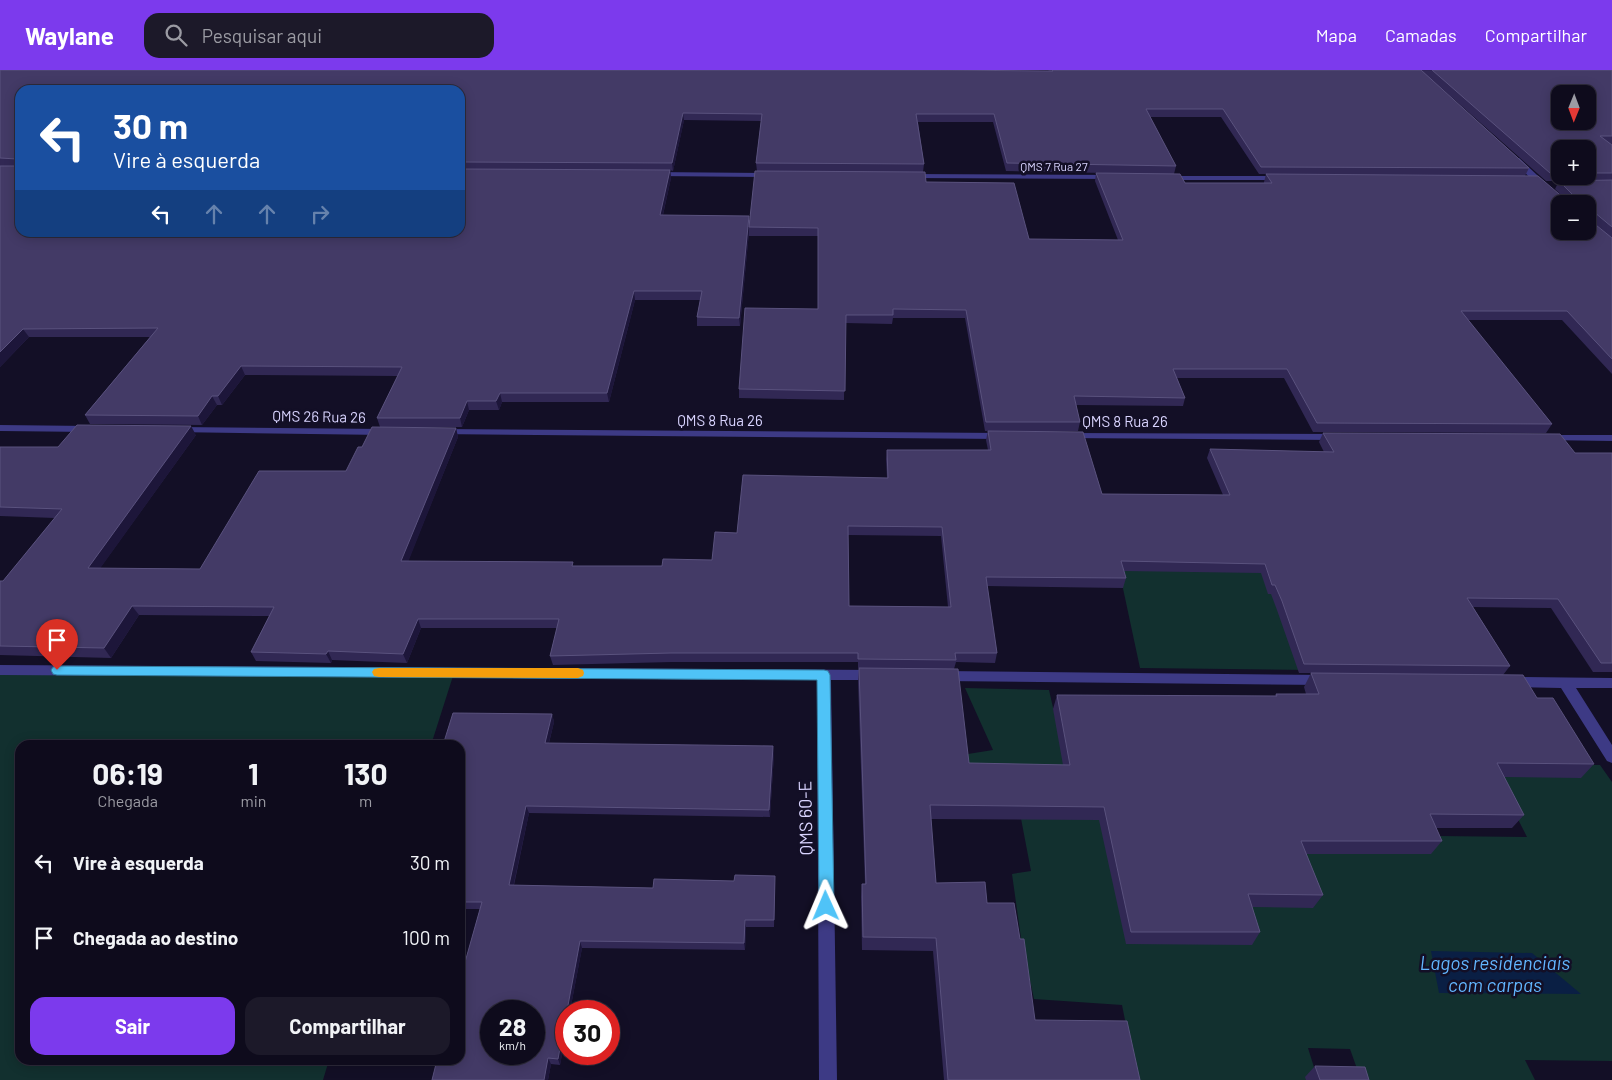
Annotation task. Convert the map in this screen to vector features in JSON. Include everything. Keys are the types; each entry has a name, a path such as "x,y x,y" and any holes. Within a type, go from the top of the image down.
{"street":[{"path":"1509,154 1554,195"},
{"path":"642,174 780,175"},
{"name":"QMS 7 Rua 27","path":"900,176 1119,177"},
{"path":"1159,178 1289,178"},
{"path":"1528,180 1551,184"},
{"path":"0,428 100,429"},
{"name":"QMS 26 Rua 26","path":"169,430 398,432"},
{"name":"QMS 8 Rua 26","path":"428,432 1015,436"},
{"name":"QMS 8 Rua 26","path":"1055,436 1353,437"},
{"path":"1532,438 1612,438"},
{"path":"0,670 893,676"},
{"name":"QMS 60-E","path":"824,675 828,1080"},
{"path":"932,676 1337,680"},
{"path":"1496,682 1612,683"},
{"path":"1565,683 1612,757"}],"green space":[{"path":"1115,551 1260,553 1309,670 1140,668"},
{"path":"0,673 453,676 433,740 15,740 15,1065 328,1065 323,1080 0,1080"},
{"path":"965,688 1049,690 1072,791 1438,836 1527,837 1490,764 1600,765 1612,782 1612,1061 1525,1060 1535,1080 1361,1080 1350,1049 1308,1048 1318,1080 1137,1080 1122,1005 1034,999 1021,938 1012,874 1031,871 1019,808 973,805 968,754 993,750"}],"water":[{"name":"Lagos residenciais com carpas","path":"1431,951 1532,953 1581,994 1439,993"}],"building":[{"path":"0,70 1421,70 1529,168 1261,167 1223,109 1146,109 1176,166 1007,163 994,114 916,114 924,164 756,163 762,114 683,113 672,163 465,162 465,85 15,85 15,159 0,158"},
{"path":"1432,70 1612,70 1612,136 1600,136 1612,145 1612,173 1596,173 1596,140 1551,140 1551,173"},
{"path":"0,166 15,166 15,237 465,237 465,169 670,170 660,215 749,216 739,318 697,317 702,291 634,291 607,393 500,393 496,401 467,401 460,418 377,418 402,367 241,366 218,396 212,396 198,416 85,415 158,328 23,329 0,352"},
{"path":"755,171 925,172 926,182 1014,183 1029,239 1123,240 1096,173 1180,174 1185,183 1272,183 1266,174 1538,176 1560,195 1551,195 1551,240 1596,240 1596,225 1612,238 1612,359 1567,311 1461,311 1552,424 1317,423 1287,369 1173,369 1185,398 1074,396 1080,422 986,422 966,310 893,309 893,315 846,315 845,391 739,389 745,308 818,309 818,228 749,227"},
{"path":"1596,180 1612,180 1612,227 1596,214 1596,195 1573,195 1563,185 1596,185"},
{"path":"77,425 191,426 88,568 200,569 259,471 346,471 358,447 362,447 372,427 456,428 401,561 573,562 572,566 662,566 663,559 712,560 715,532 737,533 743,475 888,478 887,450 991,450 988,431 1083,432 1102,494 1230,495 1210,449 1334,452 1323,433 1560,434 1575,453 1612,453 1612,663 1601,663 1558,599 1467,598 1510,666 1304,664 1282,601 1275,585 1272,585 1265,564 1121,561 1126,578 986,577 997,653 955,653 956,660 858,659 858,653 671,653 550,656 559,619 418,619 403,654 328,651 326,654 251,652 274,607 132,606 104,648 0,646 0,581 3,581 62,509 0,507 0,447 58,447","holes":["848,526 942,527 951,607 849,606"]},
{"path":"859,668 958,669 969,763 1070,765 1057,695 1277,696 1276,694 1319,694 1311,673 1523,675 1537,698 1553,698 1594,764 1497,763 1524,815 1430,814 1442,841 1301,841 1323,895 1248,894 1260,932 1131,932 1104,807 930,805 936,883 985,882 987,903 1014,903 1020,939 1024,939 1035,1020 1127,1021 1140,1080 948,1080 936,938 863,937 862,884 866,884"},
{"path":"453,713 552,714 545,743 773,746 769,810 526,806 509,885 653,888 654,879 734,881 735,875 775,876 774,920 745,920 744,943 580,941 569,1000 555,1000 555,1059 548,1058 544,1080 432,1080 436,1065 465,1065 465,962 482,902 465,902 465,740 445,740"},
{"path":"1315,1066 1365,1067 1369,1080 1320,1080"}],"slow traffic":[{"path":"379,672 578,673"}],"route":[{"path":"57,670 824,675 826,906"}]}
